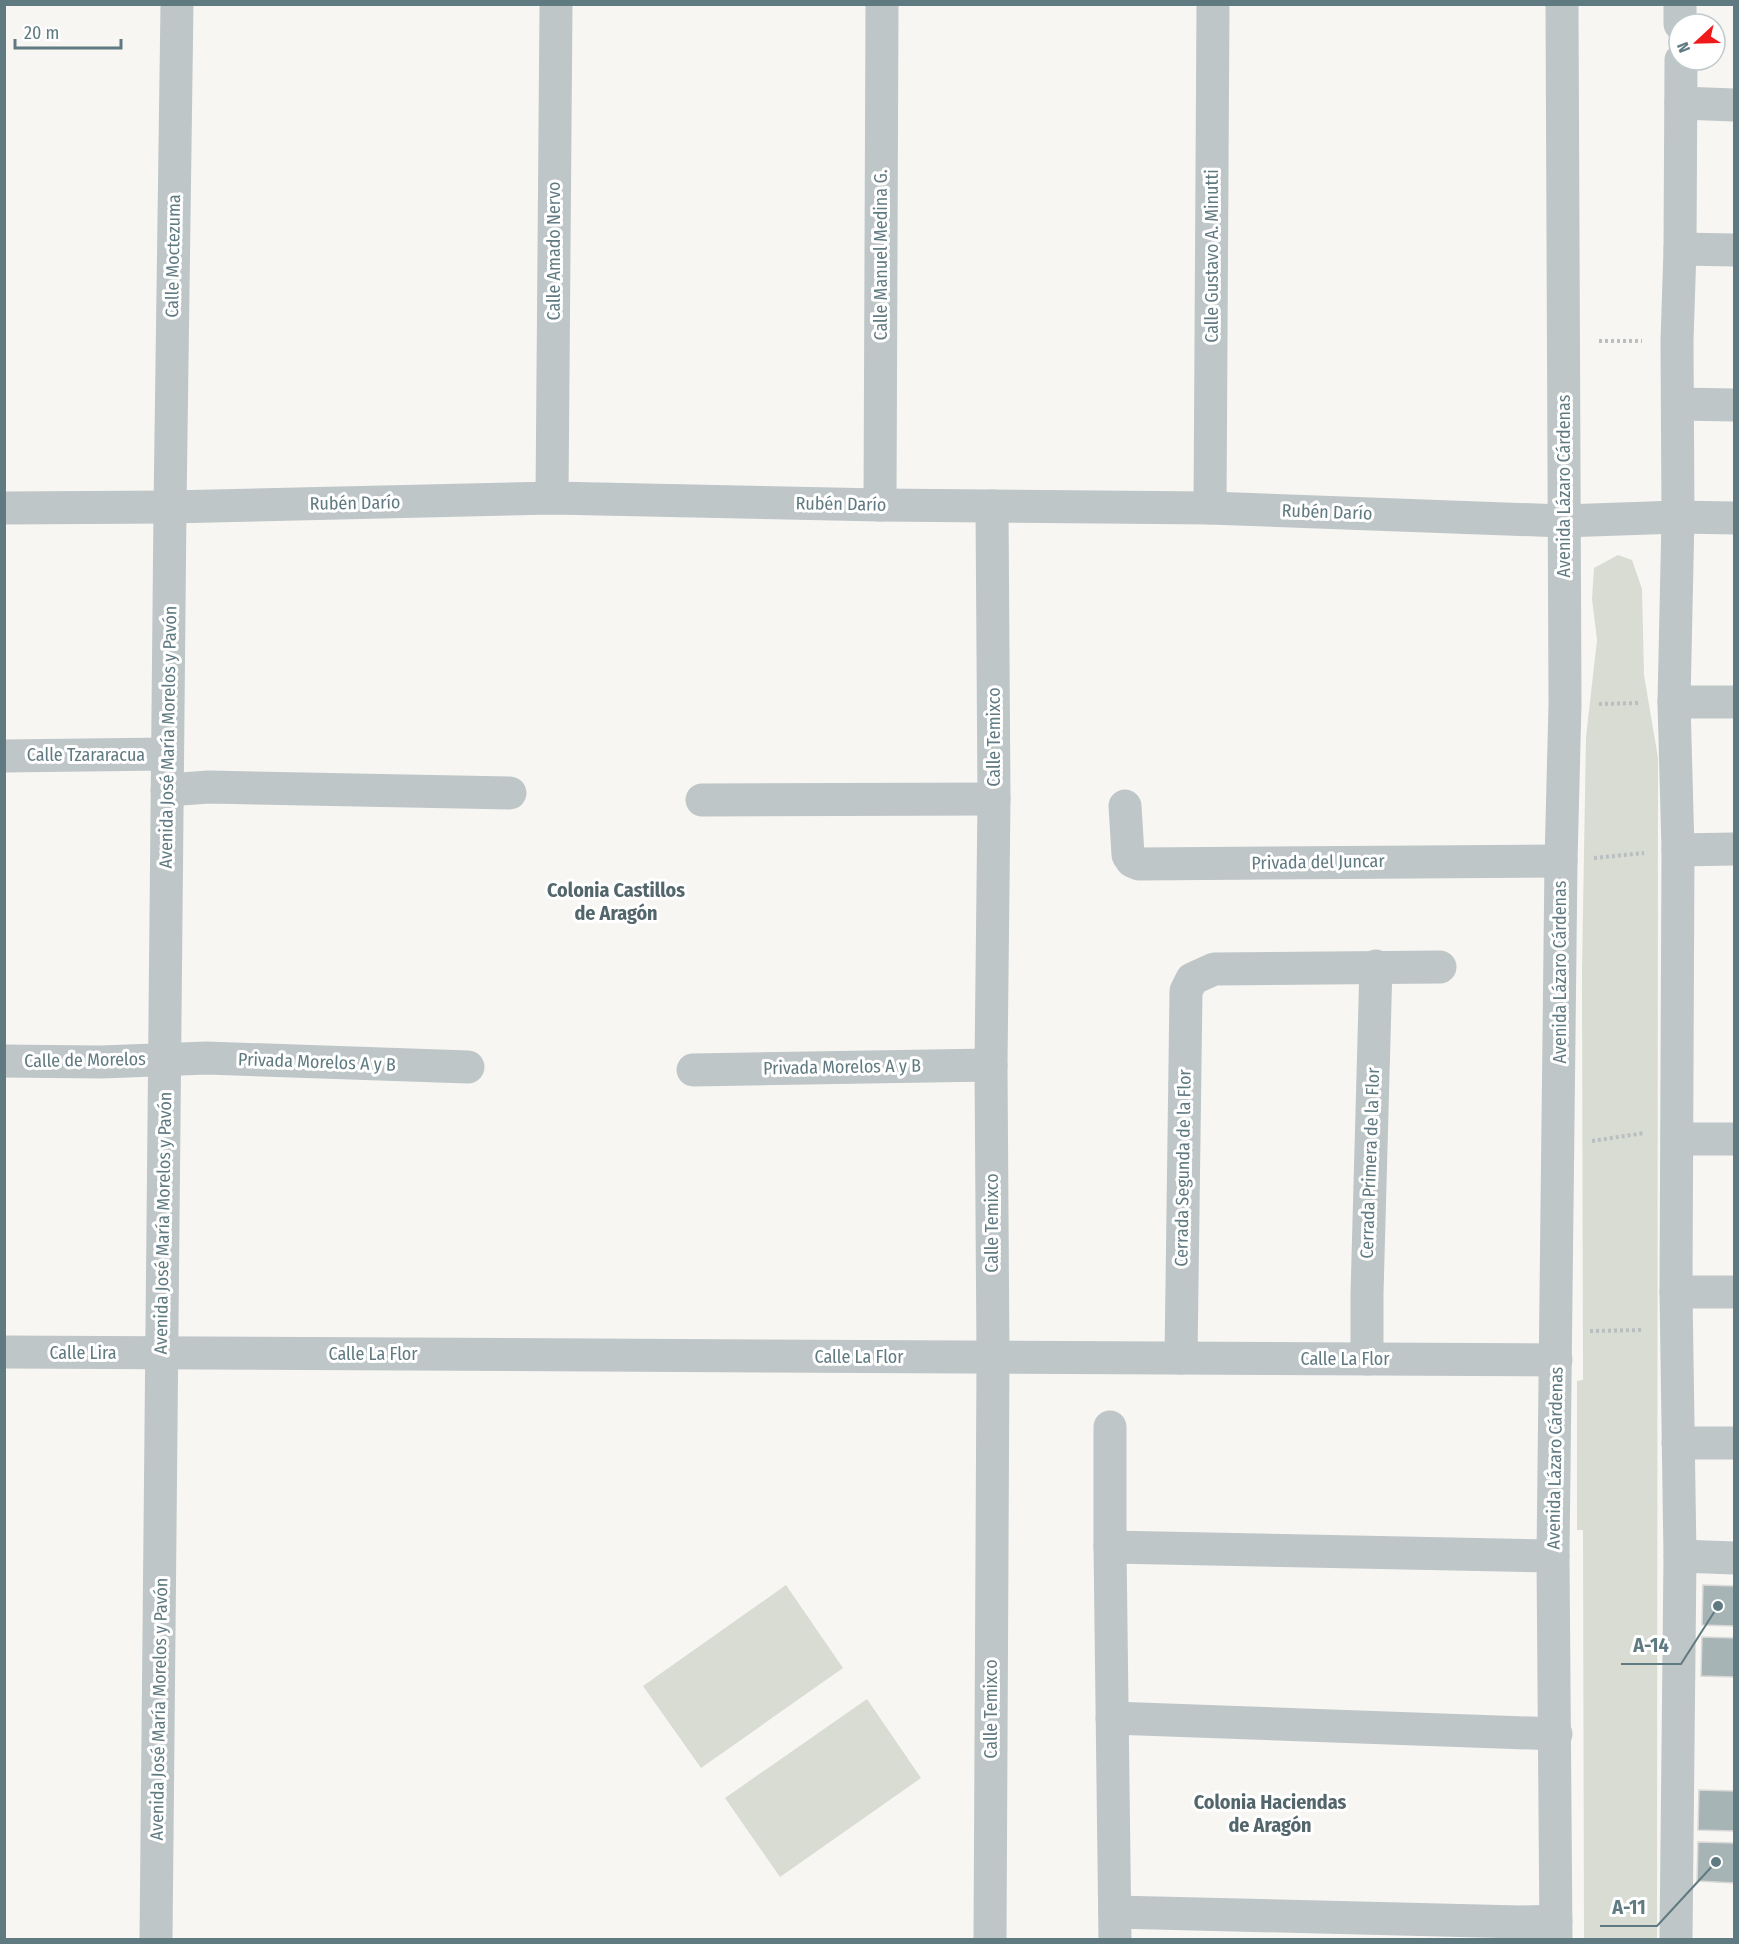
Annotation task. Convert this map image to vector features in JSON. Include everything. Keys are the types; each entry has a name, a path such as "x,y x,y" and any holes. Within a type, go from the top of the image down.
{"street":[{"name":"Calle Moctezuma","path":"170,507 177,4"},
{"name":"Calle Amado Nervo","path":"552,498 556,4"},
{"name":"Calle Manuel Medina G.","path":"880,505 882,4"},
{"name":"Calle Gustavo A. Minutti","path":"1210,508 1213,4"},
{"name":"Avenida Lázaro Cárdenas","path":"1556,1930 1553,1556 1565,704 1562,4"},
{"path":"1676,1940 1680,1556 1676,1292 1678,850 1674,702 1678,516 1677,341 1681,72"},
{"path":"1681,103 1734,105"},
{"path":"1680,249 1734,250"},
{"path":"1678,404 1734,405"},
{"name":"Rubén Darío","path":"4,508 170,507 552,498 880,505 1210,508 1563,521 1678,516 1734,518"},
{"name":"Calle Temixco","path":"990,1940 993,1357 991,1065 994,799 992,506"},
{"name":"Avenida José María Morelos y Pavón","path":"156,1940 170,507"},
{"path":"1674,702 1734,702"},
{"name":"Calle Tzararacua","path":"4,756 167,754"},
{"path":"167,790 209,787 510,793"},
{"path":"702,801 994,799"},
{"name":"Privada del Juncar","path":"1125,806 1128,855 1132,861 1139,864 1561,861"},
{"path":"1678,850 1734,849"},
{"path":"1376,966 1440,967"},
{"name":"Cerrada Segunda de la Flor","path":"1181,1358 1186,991 1192,979 1214,969 1376,966"},
{"name":"Cerrada Primera de la Flor","path":"1367,1359 1376,966"},
{"name":"Privada Morelos A y B","path":"165,1059 207,1058 468,1067"},
{"name":"Calle de Morelos","path":"4,1061 101,1062 165,1059"},
{"name":"Privada Morelos A y B","path":"693,1070 991,1065"},
{"path":"1677,1134 1734,1139"},
{"path":"1676,1292 1734,1292"},
{"name":"Calle La Flor","path":"162,1353 1367,1359 1556,1346"},
{"name":"Calle Lira","path":"4,1352 162,1353"},
{"path":"1110,1427 1115,1926 1520,1922 1556,1930"},
{"path":"1678,1443 1734,1443"},
{"path":"1110,1547 1553,1556"},
{"path":"1680,1556 1734,1558"},
{"path":"1112,1718 1556,1734"}],"path":[{"path":"1565,341 1677,341"},
{"path":"1565,704 1674,702"},
{"path":"1561,861 1678,850"},
{"path":"1558,1146 1677,1134"},
{"path":"1556,1346 1677,1329"}],"shaded area":[{"path":"1618,555 1632,560 1642,589 1644,675 1658,758 1657,1940 1584,1939 1583,1530 1577,1530 1577,1381 1583,1380 1582,970 1586,737 1597,640 1592,599 1594,568"},
{"path":"786,1585 843,1668 701,1768 643,1686"},
{"path":"867,1699 921,1778 780,1877 725,1798"}],"building":[{"path":"1703,1585 1734,1586 1734,1626 1702,1625"},
{"path":"1702,1637 1734,1638 1734,1677 1701,1676"},
{"path":"1699,1790 1734,1791 1734,1831 1698,1830"},
{"path":"1698,1842 1734,1843 1734,1883 1697,1881"}],"place":[{"name":"A-14","path":"1718,1606"},
{"name":"A-11","path":"1716,1862"}],"district":[{"name":"Colonia Castillos de Aragón","path":"616,902"},
{"name":"Colonia Haciendas de Aragón","path":"1270,1814"}]}
